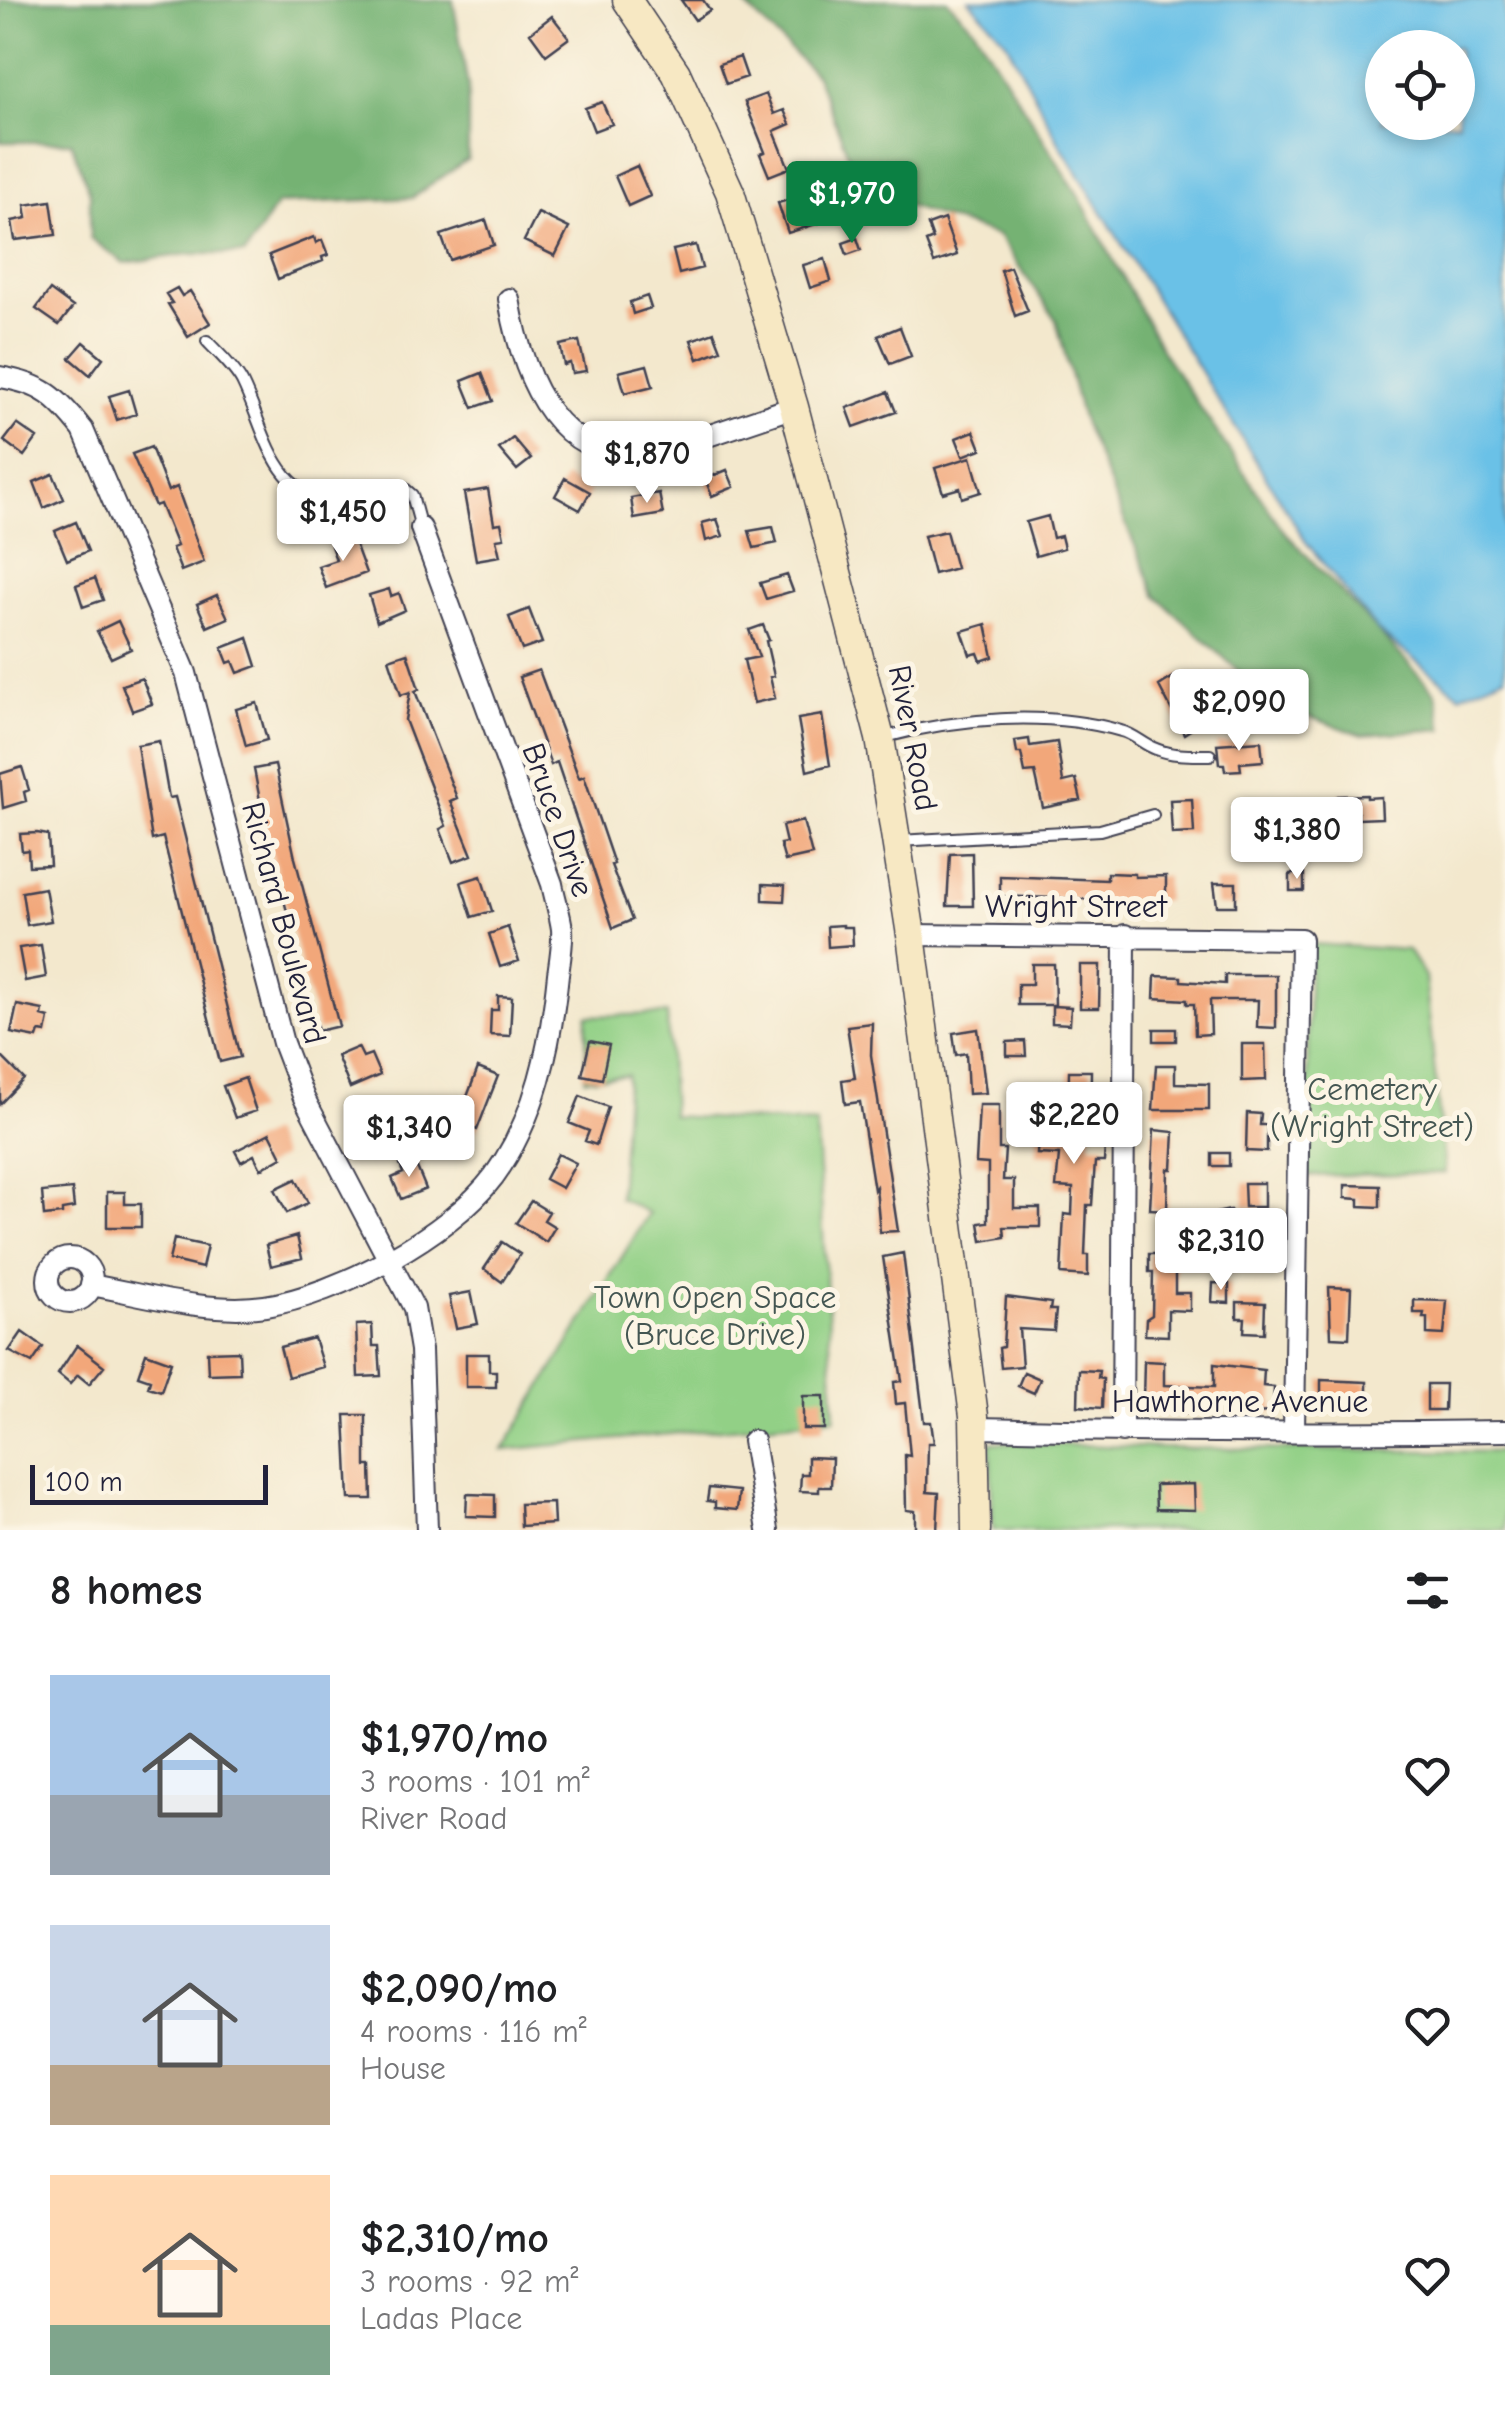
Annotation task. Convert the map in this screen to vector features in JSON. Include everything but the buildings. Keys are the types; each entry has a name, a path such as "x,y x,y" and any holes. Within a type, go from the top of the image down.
{"main road":[{"name":"River Road","path":"626,0 676,73 724,178 794,408 880,738 911,935 975,1428 976,1530"}],"street":[{"path":"509,300 516,342 539,395 570,434 595,448 639,456 657,453 794,408"},
{"name":"Richard Boulevard","path":"0,377 28,382 58,399 83,430 186,674 282,1044 304,1098 414,1308 421,1350 427,1530"},
{"name":"Bruce Drive","path":"91,1285 216,1306 260,1306 327,1289 388,1260 456,1213 493,1177 518,1134 542,1072 555,1007 562,931 552,884 421,528"},
{"name":"Wright Street","path":"911,935 1302,939 1294,1431"},
{"path":"1122,1432 1125,935"},
{"name":"Hawthorne Avenue","path":"975,1428 1248,1434 1505,1432"},
{"path":"753,1441 768,1530"}],"lane":[{"path":"207,341 238,376 289,482 315,496 343,502 404,488 412,495 421,528"},
{"path":"880,738 918,728 1053,720 1124,731 1167,753 1210,755"},
{"path":"898,841 1100,830 1153,815"}],"green space":[{"path":"0,0 453,0 468,86 468,159 412,198 277,204 245,254 189,254 124,263 90,238 90,193 71,142 0,142"},
{"path":"740,0 947,0 974,28 1077,193 1164,354 1283,530 1436,693 1443,729 1362,735 1277,706 1156,596 1082,419 1056,320 998,236 863,191 816,75"},
{"name":"Cemetery (Wright Street)","path":"1313,944 1408,950 1425,977 1445,1173 1306,1176 1309,975"},
{"name":"Town Open Space (Bruce Drive)","path":"667,1014 672,1116 816,1124 835,1418 503,1450 649,1213 619,1198 627,1075 585,1079 587,1016"},
{"path":"990,1442 1505,1452 1505,1530 993,1530"}],"water":[{"path":"969,0 1505,0 1505,676 1460,695 1379,632 1306,542 1061,146 1006,41"}]}
